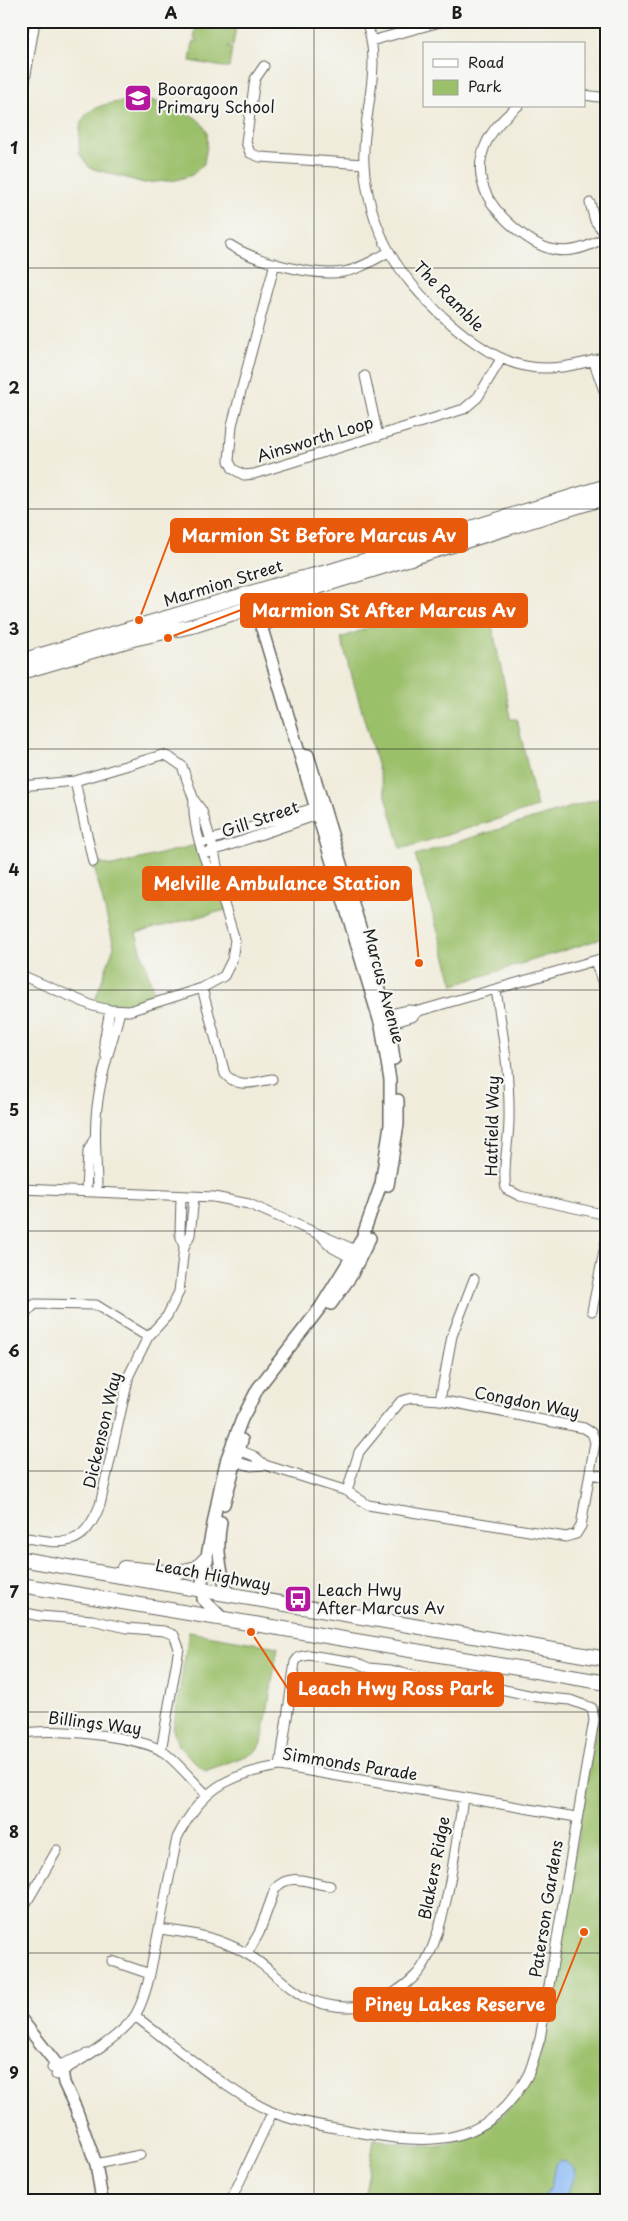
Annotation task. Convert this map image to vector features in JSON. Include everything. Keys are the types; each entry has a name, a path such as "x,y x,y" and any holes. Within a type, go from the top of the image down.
{"main road":[{"name":"Marmion Street","path":"21,672 133,639 192,626 256,598 340,569 607,486"},
{"name":"Marmion Street","path":"21,661 256,598 342,578 607,497"},
{"path":"268,622 279,608 342,578"},
{"name":"Leach Highway","path":"21,1559 607,1659"},
{"path":"44,1563 74,1561 174,1573 197,1568 206,1559"},
{"path":"21,1585 607,1683"},
{"path":"426,1628 441,1639 522,1654 524,1661 517,1667"},
{"path":"577,1678 581,1654"}],"street":[{"path":"21,104 35,21"},
{"name":"The Ramble","path":"366,21 371,40 372,73 364,164 372,207 389,252 415,288 443,315 478,346 501,359 526,366 547,368 563,367 605,357"},
{"path":"371,40 444,21"},
{"path":"264,66 255,79 246,142 250,152 260,157 364,164"},
{"path":"586,95 607,98"},
{"path":"516,108 492,133 481,158 479,173 482,189 494,209 524,237 547,248 578,250 607,236 595,221 590,202"},
{"path":"230,245 244,253 275,263 334,273 352,270 389,252"},
{"name":"Ainsworth Loop","path":"275,263 259,327 236,401 229,461 232,468 244,475 254,474 464,409 478,397 501,359"},
{"path":"605,357 607,368"},
{"path":"593,360 607,399"},
{"path":"365,376 378,436"},
{"name":"Marcus Avenue","path":"256,598 268,622 320,810"},
{"name":"Marcus Avenue","path":"202,1591 206,1559 233,1454 258,1388 320,1308 357,1256 381,1184 390,1125 390,1080 384,1020 263,632 256,598"},
{"path":"21,786 74,781 162,755 169,756 182,766 194,800 202,811 214,851 218,871 217,880 235,940 232,960 224,976 202,988 130,1011 110,1010 93,1006 21,975"},
{"path":"74,781 93,862"},
{"path":"194,800 193,815 204,854 210,873 217,880"},
{"name":"Gill Street","path":"201,843 320,810"},
{"name":"Gill Street","path":"204,854 320,810"},
{"path":"384,1020 409,1010 419,1011 607,956"},
{"path":"595,961 607,995"},
{"path":"202,988 225,1074 231,1081 240,1084 272,1079"},
{"name":"Hatfield Way","path":"496,990 508,1062 509,1120 504,1178 506,1189 520,1196 607,1215"},
{"path":"106,1057 104,1042 110,1010"},
{"path":"97,1191 98,1150 95,1137 97,1100 106,1057 113,1044 120,1011"},
{"path":"86,1191 88,1151 95,1137"},
{"path":"21,1189 214,1197 249,1204 322,1238 333,1248 357,1256"},
{"name":"Dickenson Way","path":"181,1196 180,1234 184,1247"},
{"name":"Dickenson Way","path":"21,1537 59,1543 80,1537 92,1525 100,1505 129,1375 148,1337 167,1316 179,1292 184,1247 190,1235 194,1197"},
{"path":"592,1311 607,1236"},
{"path":"440,1400 452,1336 474,1280"},
{"path":"21,1333 26,1313 35,1304 50,1302 96,1305 148,1337"},
{"name":"Congdon Way","path":"233,1454 254,1456 265,1465 347,1491 368,1505 566,1537 576,1534 581,1526 595,1442 592,1433 584,1428 440,1400 412,1398 401,1401 359,1452 347,1491"},
{"name":"Marcus Avenue","path":"228,1595 217,1546 233,1454"},
{"path":"591,1474 607,1477"},
{"path":"202,1591 203,1599 222,1618"},
{"path":"21,1612 40,1616 92,1620 127,1628 164,1631 174,1635 179,1648 161,1751"},
{"name":"Paterson Gardens","path":"135,2016 232,2088 272,2112 326,2126 403,2139 430,2140 453,2137 475,2130 490,2121 511,2098 528,2074 540,2039 576,1817 594,1720 592,1708 570,1700 538,1697 486,1686 449,1685 391,1670 369,1668 355,1662 309,1655 299,1658 295,1662 280,1766"},
{"name":"Billings Way","path":"21,1734 55,1730 142,1743 161,1751 206,1794"},
{"name":"Simmonds Parade","path":"58,2072 92,2053 135,2016 145,1994 150,1974 177,1838 184,1824 206,1794 244,1773 280,1766 576,1817"},
{"name":"Blakers Ridge","path":"160,1929 202,1934 247,1954 302,1995 320,2003 340,2006 366,2005 398,1991 419,1972 443,1916 463,1798"},
{"path":"21,1912 57,1850"},
{"path":"247,1954 259,1933 275,1889 280,1883 289,1879 297,1879 330,1886"},
{"path":"112,1961 150,1974"},
{"path":"398,1991 416,2014"},
{"path":"21,2019 42,2046 42,2054 58,2072 81,2122 96,2164 102,2200"},
{"path":"231,2200 272,2112"},
{"path":"96,2164 140,2155"}],"green space":[{"path":"197,21 236,26 233,46 229,45 228,48 232,48 229,68 190,61 193,42 197,42 194,39"},
{"path":"151,100 183,111 204,126 207,133 207,144 204,164 192,175 176,180 144,183 90,168 79,153 81,124 87,114 103,105"},
{"path":"432,604 491,621 510,719 517,719 537,807 401,849 341,638"},
{"path":"607,796 607,937 454,985 415,855"},
{"path":"211,841 226,910 136,933 157,1003 129,1011 93,1006 114,946 93,862 113,866"},
{"path":"189,1632 278,1647 262,1743 254,1753 205,1771 178,1746 173,1730"},
{"path":"600,1703 607,1704 607,2200 364,2200 374,2139 407,2145 431,2146 462,2139 477,2133 503,2115 513,2104 537,2063 543,2047"}],"water":[{"path":"560,2160 569,2164 575,2173 565,2200 541,2200 551,2187 555,2164"}],"place":[{"name":"Booragoon Primary School","path":"138,98"},
{"name":"Marmion St Before Marcus Av","path":"139,620"},
{"name":"Marmion St After Marcus Av","path":"168,638"},
{"name":"Melville Ambulance Station","path":"419,963"},
{"name":"Leach Hwy After Marcus Av","path":"298,1599"},
{"name":"Leach Hwy Ross Park","path":"251,1632"},
{"name":"Piney Lakes Reserve","path":"584,1932"}]}
